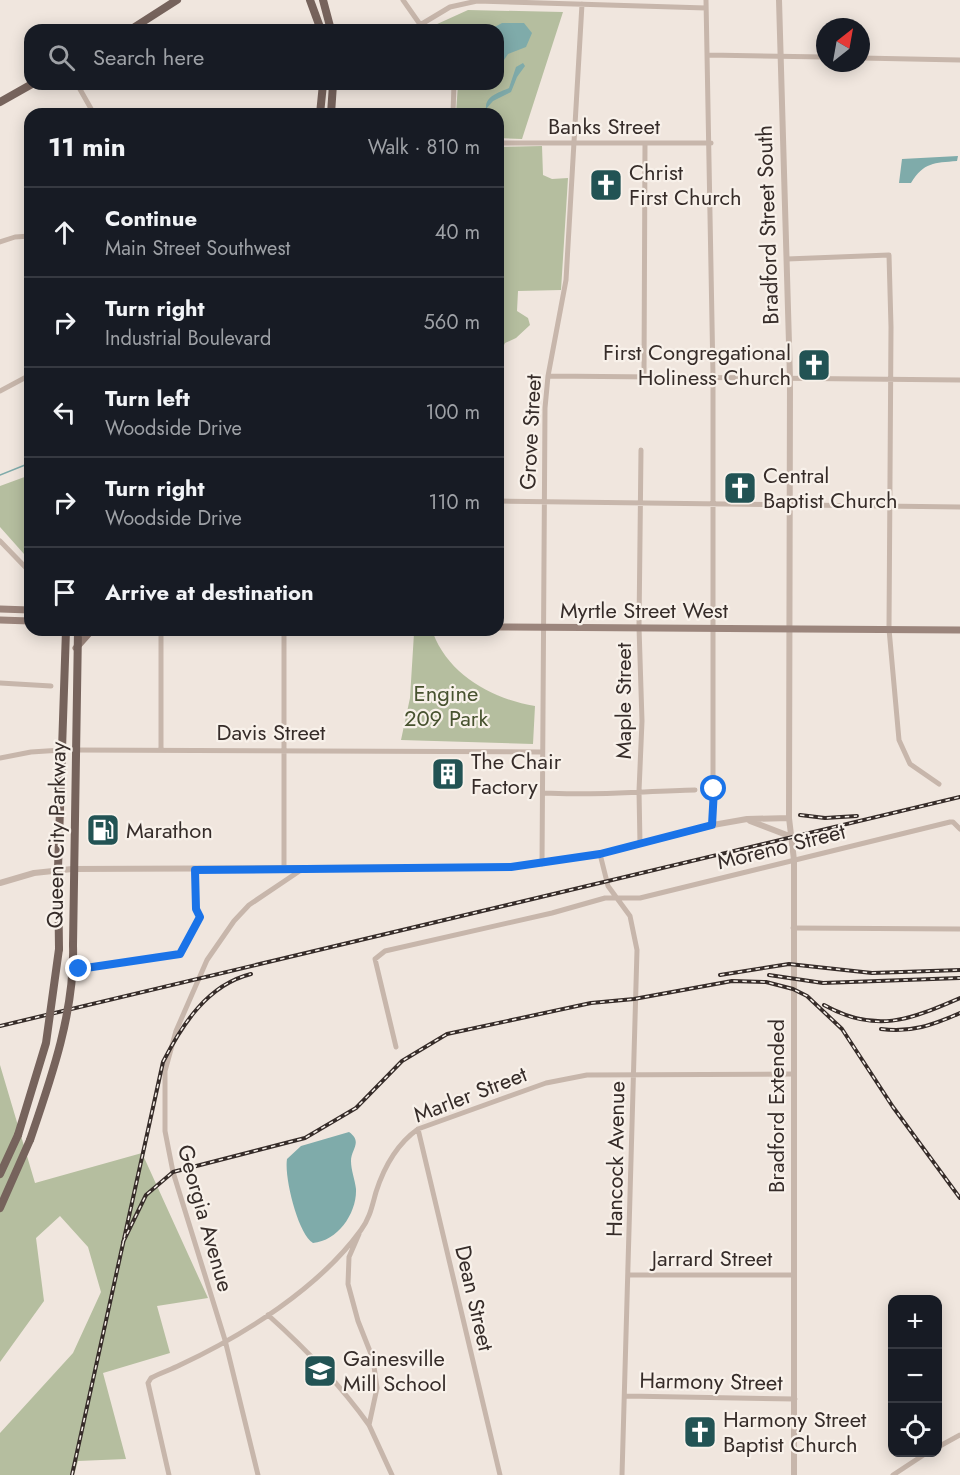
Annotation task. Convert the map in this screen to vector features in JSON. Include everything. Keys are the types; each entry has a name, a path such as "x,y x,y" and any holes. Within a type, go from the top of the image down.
{"main road":[{"path":"139,24 177,0"},
{"path":"310,0 319,24"},
{"path":"323,0 329,24"},
{"path":"0,102 24,88"},
{"path":"321,108 322,90"},
{"path":"331,108 333,90"},
{"path":"0,609 24,610"},
{"path":"0,621 24,621"},
{"name":"Myrtle Street West","path":"504,627 960,630"},
{"name":"Queen City Parkway","path":"0,1174 18,1135 46,1043 59,949 58,869 66,636"},
{"name":"Queen City Parkway","path":"0,1208 30,1140 55,1064 70,989 73,945 72,868 77,636"},
{"path":"76,648 87,636"},
{"name":"Davis Street","path":"62,750 75,750"}],"street":[{"path":"403,0 419,24"},
{"path":"706,0 711,143 713,376 712,825"},
{"name":"Bradford Street South","path":"779,0 790,378 790,737"},
{"path":"428,24 459,4 512,1 582,4 645,3 706,8"},
{"name":"Grove Street","path":"542,864 544,501 548,376 566,280 582,4"},
{"path":"708,55 816,57"},
{"path":"870,58 960,60"},
{"path":"80,90 91,108"},
{"path":"453,108 454,90"},
{"name":"Banks Street","path":"504,143 711,143"},
{"path":"644,377 645,143"},
{"path":"0,242 24,237"},
{"path":"788,259 889,255 891,380 889,629 900,745 910,764 939,784"},
{"path":"548,376 960,380"},
{"path":"0,391 24,378"},
{"name":"Maple Street","path":"640,844 641,450"},
{"path":"504,501 960,507"},
{"path":"0,541 24,566"},
{"path":"161,636 161,750"},
{"path":"284,636 286,751 284,870"},
{"path":"0,683 51,686"},
{"name":"Bradford Extended","path":"790,737 789,818 794,860 794,1475"},
{"name":"Davis Street","path":"0,758 31,752 62,750"},
{"name":"Davis Street","path":"75,750 542,752"},
{"path":"544,793 587,796 639,791 695,790"},
{"path":"0,883 34,873 72,868 470,869 542,864 600,854 712,825 747,819 789,818"},
{"path":"747,819 792,837"},
{"name":"Moreno Street","path":"617,898 640,898 953,822 960,830"},
{"name":"Hancock Avenue","path":"600,854 608,886 630,916 637,950 622,1475"},
{"path":"79,969 180,954 200,917 196,909 195,870"},
{"name":"Georgia Avenue","path":"258,1475 225,1340 173,1172 165,1131 165,1071 176,1031 207,960 234,921 249,905 301,870"},
{"path":"396,1047 375,959 385,951 552,913 580,903 617,898"},
{"path":"793,928 960,929"},
{"name":"Marler Street","path":"169,1475 148,1383 151,1378 180,1365 268,1315 304,1288 362,1230 372,1210 376,1191 391,1160 402,1141 418,1129 546,1083 587,1075 794,1074"},
{"name":"Dean Street","path":"418,1129 500,1475"},
{"path":"362,1230 349,1257 348,1284 358,1321 373,1359 377,1388 369,1425"},
{"name":"Jarrard Street","path":"629,1275 794,1275"},
{"path":"268,1315 312,1355 345,1392 369,1425 392,1475"},
{"name":"Harmony Street","path":"626,1396 795,1399"},
{"path":"942,1445 960,1435"},
{"path":"893,1475 920,1457"}],"green space":[{"path":"468,10 563,12 522,139 504,138 504,108 456,108 458,90 504,90 504,24 437,24"},
{"path":"542,146 543,175 552,179 568,178 561,290 518,291 517,311 528,318 530,325 504,345 504,147"},
{"path":"24,477 24,554 0,527 0,486"},
{"name":"Engine 209 Park","path":"414,636 434,636 450,661 474,683 503,698 535,706 533,744 401,740 410,698"},
{"path":"0,1065 35,1183 142,1153 208,1298 157,1306 170,1353 103,1373 126,1459 78,1461 74,1475 0,1475 0,1433 73,1353 101,1292 88,1247 60,1216 36,1238 44,1301 0,1362"}],"water":[{"path":"524,23 532,33 526,47 508,54 504,60 504,24 500,24"},
{"path":"523,63 525,66 517,77 511,92 493,101 486,108 490,98 509,88 516,67"},
{"path":"958,156 957,161 936,163 925,167 911,183 899,183 902,159"},
{"path":"349,1132 356,1142 351,1157 356,1189 353,1207 338,1231 322,1241 313,1243 307,1238 297,1217 288,1178 287,1159 301,1146"}],"waterway":[{"path":"0,475 24,465"}],"railway":[{"path":"0,1026 960,797"},
{"path":"800,815 825,818 857,816"},
{"path":"720,975 789,964 872,973 960,970"},
{"path":"72,1475 163,1062 179,1034 198,1008 221,987 251,974"},
{"path":"769,975 823,983 960,978"},
{"path":"123,1242 146,1195 173,1172 305,1138 356,1108 402,1061 447,1034 591,1003 634,999 732,981 766,982 793,989 807,996 842,1029 893,1107 960,1198"},
{"path":"824,1005 860,1019 892,1021 908,1018 960,998"},
{"path":"881,1029 902,1030 922,1027 960,1013"}],"place":[{"name":"Christ First Church","path":"606,185"},
{"name":"First Congregational Holiness Church","path":"814,365"},
{"name":"Central Baptist Church","path":"740,488"},
{"name":"The Chair Factory","path":"448,774"},
{"name":"Marathon","path":"103,830"},
{"name":"Gainesville Mill School","path":"320,1371"},
{"name":"Harmony Street Baptist Church","path":"700,1432"}],"route":[{"path":"79,969 120,964 165,954 180,954 189,933 200,917 196,909 195,870 470,869 542,864 600,854 712,825 714,789"}]}
